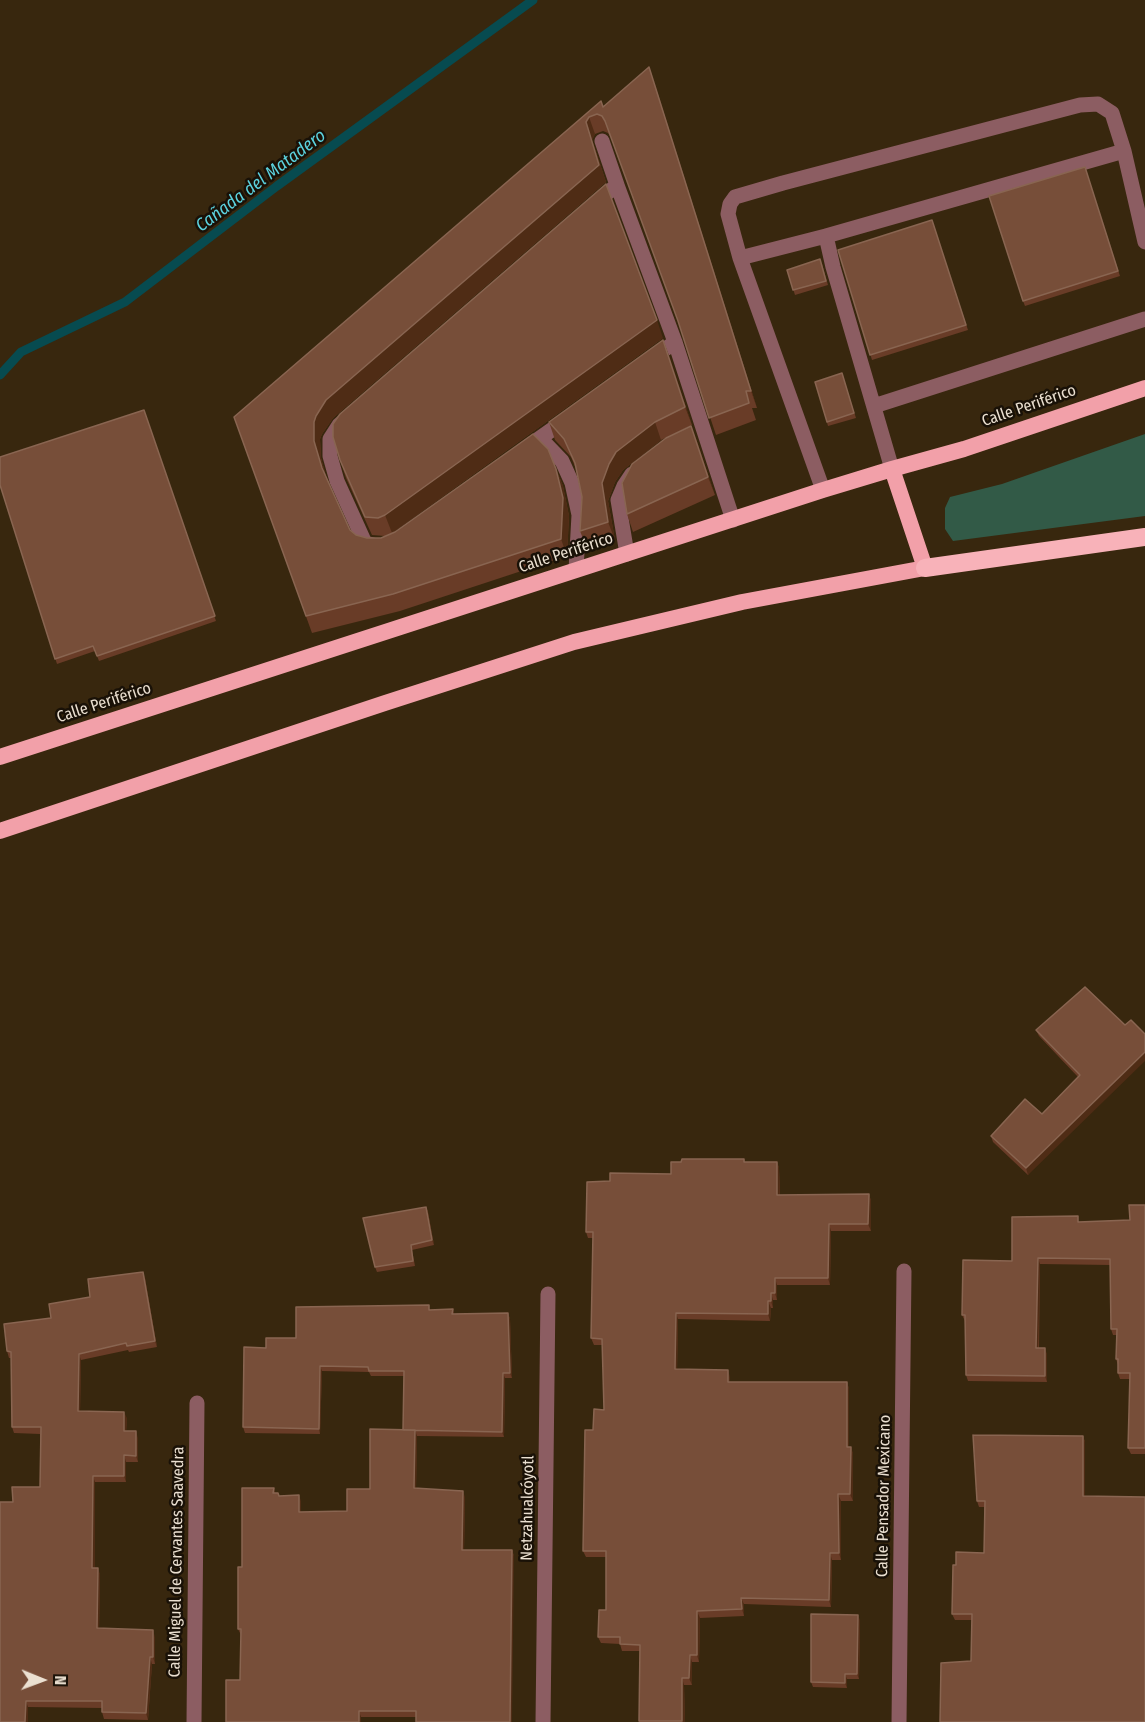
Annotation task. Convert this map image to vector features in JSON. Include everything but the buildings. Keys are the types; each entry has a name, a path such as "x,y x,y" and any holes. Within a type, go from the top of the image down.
{"highway":[{"name":"Calle Periférico","path":"0,757 823,490 963,449 1145,388"},
{"path":"892,469 925,568"},
{"path":"0,831 574,642 742,602 925,568 1145,537"}],"street":[{"path":"823,490 740,258 728,214 730,204 735,197 1080,105 1098,104 1112,113 1124,151 1145,242"},
{"path":"602,141 675,342 699,432 733,520"},
{"path":"740,258 826,236 1124,151"},
{"path":"581,216 617,185"},
{"path":"826,236 892,469"},
{"path":"874,406 1145,319"},
{"path":"636,370 675,342"},
{"path":"357,409 339,425 330,439 330,456 337,481 365,543 387,546"},
{"path":"511,459 579,411"},
{"path":"540,438 562,461 572,483 579,515 576,570"},
{"path":"627,554 618,500 627,480 640,468"},
{"name":"Calle Pensador Mexicano","path":"899,1722 904,1270"},
{"name":"Netzahualcóyotl","path":"543,1722 548,1294"},
{"name":"Calle Miguel de Cervantes Saavedra","path":"194,1722 197,1403"}],"green space":[{"path":"1145,434 1145,516 953,541 945,529 945,508 950,497 1002,484"}],"waterway":[{"name":"Cañada del Matadero","path":"0,375 21,352 125,302 277,186 533,0"}]}
